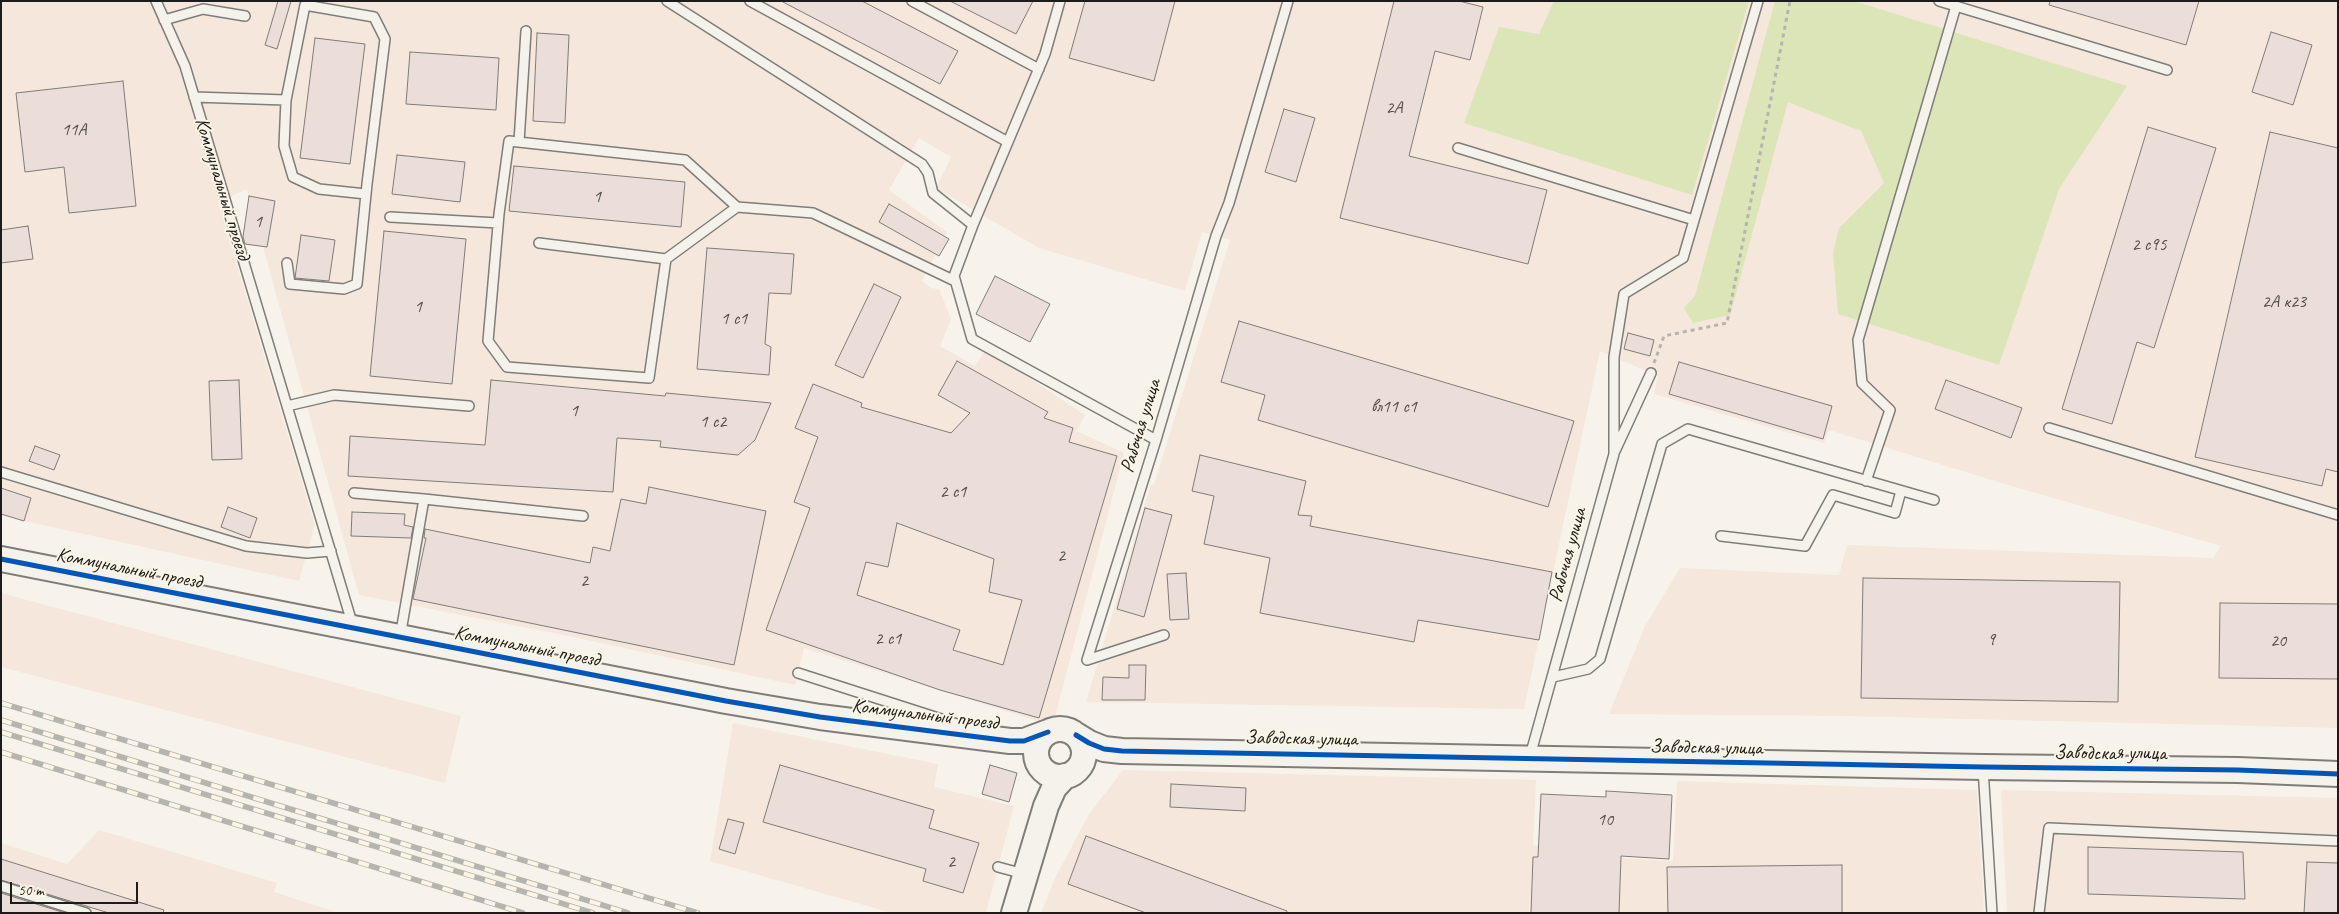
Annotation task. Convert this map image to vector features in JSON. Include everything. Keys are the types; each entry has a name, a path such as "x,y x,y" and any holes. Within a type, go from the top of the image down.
{"street":[{"name":"Коммунальный проезд","path":"1,559 735,703 820,717 1000,740 1024,741 1048,732"},
{"name":"Заводская улица","path":"1048,732 1063,729 1104,749 1122,750 1983,768 2238,770 2338,774"},
{"path":"1048,732 1038,743 1036,757 1056,770 1082,763 1083,748 1076,735"},
{"name":"Коммунальный проезд","path":"1000,740 1023,747 1056,770"},
{"name":"Заводская улица","path":"1056,770 1095,756 1122,750"},
{"path":"1014,913 1046,806 1048,789 1056,770"}],"lane":[{"name":"Коммунальный проезд","path":"156,1 184,66 194,97 354,628"},
{"path":"668,1 922,164 928,173 933,193 973,225"},
{"path":"750,1 1008,142"},
{"path":"912,1 1038,69"},
{"path":"1060,1 1038,69 973,225 954,276 972,339 1156,440"},
{"name":"Рабочая улица","path":"1164,636 1087,660 1156,440 1216,236 1230,203 1288,1"},
{"name":"Рабочая улица","path":"1530,759 1614,454 1614,357 1624,294 1683,258 1758,1"},
{"path":"1939,1 2167,70"},
{"path":"287,263 290,284 344,289 356,284 385,39 374,17 305,6 286,100 284,146 294,177 319,189 366,194"},
{"path":"1866,481 1890,410 1862,384 1858,340 1956,6"},
{"path":"164,20 203,9 245,16"},
{"path":"519,142 526,31"},
{"path":"194,97 286,100"},
{"path":"666,259 649,378 507,367 488,341 498,223 510,141 685,160 737,207 812,214 955,280"},
{"path":"1458,148 1694,220"},
{"path":"539,243 666,259 737,207"},
{"path":"390,216 498,223"},
{"path":"1614,454 1651,373"},
{"path":"287,406 334,395 469,406"},
{"path":"2049,428 2338,515"},
{"path":"1553,677 1588,670 1600,659 1662,444 1688,430 1934,500"},
{"path":"1,472 246,546 307,553 331,552"},
{"path":"1721,536 1805,546 1833,495 1895,513 1901,491"},
{"path":"354,493 584,516"},
{"path":"400,638 424,500"},
{"path":"798,673 978,731 1000,740"},
{"path":"1983,768 1992,913"},
{"path":"2039,913 2049,828 2338,841"},
{"path":"998,867 1026,874"},
{"path":"1,886 86,913"}],"path":[{"path":"1651,373 1664,336 1726,323 1790,1"}],"shaded area":[{"path":"1,1 2338,1 2338,728 1845,716 1609,714 1645,626 1680,568 1839,575 1847,545 2213,558 2221,546 2008,485 1829,430 1824,443 1654,394 1658,376 1600,351 1524,709 1086,702 1151,484 1154,485 1230,240 1202,232 1185,291 1039,248 936,188 951,157 919,138 889,190 947,232 922,281 931,288 939,289 951,319 940,346 975,366 986,349 1085,415 1077,431 1124,453 1055,717 1044,723 804,648 795,685 569,636 359,595 247,189 218,202 315,525 299,581 24,521 1,514"},
{"path":"1,593 461,716 445,783 1,667"},
{"path":"733,723 938,764 934,787 1014,806 986,913 892,913 710,861"},
{"path":"1123,770 1536,780 1533,845 1602,857 1673,861 1677,781 1977,790 1984,913 1530,913 1530,894 1529,913 1041,913 1055,878 1089,814"},
{"path":"2001,790 2338,798 2338,913 2007,913"},
{"path":"99,830 277,883 274,892 339,913 1,913 1,843 67,864"}],"green space":[{"path":"1554,1 1749,1 1692,195 1464,123 1499,27 1539,34"},
{"path":"1775,1 1854,1 2127,86 2059,189 1999,365 1838,314 1833,253 1839,228 1884,183 1861,131 1788,102 1730,315 1693,323 1684,308 1695,296"}],"building":[{"path":"278,1 291,1 277,49 265,45"},
{"path":"781,1 862,1 958,51 940,84"},
{"path":"950,1 1033,1 1016,34"},
{"path":"1085,1 1175,1 1154,81 1069,58"},
{"path":"1394,1 1459,1 1483,7 1470,60 1435,51 1409,156 1547,190 1528,264 1340,218"},
{"path":"2050,1 2199,1 2186,45 2049,5"},
{"path":"2271,32 2312,45 2293,105 2252,92"},
{"path":"537,33 569,35 565,123 533,121"},
{"path":"315,38 365,44 350,164 300,158"},
{"path":"410,52 499,58 496,110 406,104"},
{"path":"123,81 136,206 69,213 64,167 25,172 16,93"},
{"path":"1284,109 1315,118 1296,182 1265,172"},
{"path":"2148,127 2216,148 2154,348 2137,342 2112,424 2062,409"},
{"path":"2270,132 2338,148 2338,472 2326,469 2322,486 2195,457"},
{"path":"397,155 465,162 460,202 392,194"},
{"path":"514,166 685,182 681,227 509,211"},
{"path":"249,196 275,201 267,247 245,244 243,237"},
{"path":"889,204 949,239 939,256 879,222"},
{"path":"28,226 33,259 1,263 1,230"},
{"path":"384,231 466,239 452,384 370,376"},
{"path":"301,235 335,240 329,281 295,278"},
{"path":"707,248 794,254 791,294 769,293 765,344 771,347 769,375 697,369"},
{"path":"995,276 1050,304 1030,342 976,314"},
{"path":"874,284 901,297 863,378 835,365"},
{"path":"1239,321 1574,421 1548,507 1258,420 1265,395 1221,382"},
{"path":"1628,333 1654,340 1650,356 1624,349"},
{"path":"957,361 1048,412 1044,418 1073,428 1069,442 1117,456 1039,718 940,690 766,630 810,508 794,502 818,437 795,428 813,384 862,403 861,407 951,433 970,413 938,395","holes":["897,523 994,559 989,592 1022,600 1003,665 953,650 960,630 857,595 866,562 888,567"]},
{"path":"1679,362 1832,406 1823,439 1669,394"},
{"path":"239,380 242,459 212,460 209,381"},
{"path":"491,380 665,396 666,393 771,403 755,440 738,455 660,447 661,441 617,438 613,492 348,476 350,436 485,445"},
{"path":"1946,380 2022,408 2011,438 1935,409"},
{"path":"35,446 60,455 54,470 29,461"},
{"path":"1200,455 1306,481 1298,515 1312,516 1310,526 1552,572 1539,640 1418,620 1414,642 1260,613 1270,558 1204,544 1214,496 1192,491"},
{"path":"649,487 766,511 734,665 413,599 426,538 424,538 425,529 590,563 593,547 610,551 621,499 646,504"},
{"path":"1,488 31,498 24,521 1,514"},
{"path":"228,507 257,518 250,538 221,527"},
{"path":"1145,508 1172,515 1144,617 1117,609"},
{"path":"352,512 405,514 404,525 413,527 411,538 351,536"},
{"path":"1186,573 1189,619 1170,620 1167,574"},
{"path":"1863,578 2120,582 2118,702 1861,698"},
{"path":"2220,603 2338,604 2338,679 2219,678"},
{"path":"1129,665 1146,665 1145,700 1102,700 1103,677 1129,678"},
{"path":"780,765 934,810 929,828 979,843 963,893 923,881 926,869 763,822"},
{"path":"990,765 1017,773 1009,802 982,794"},
{"path":"1171,784 1246,788 1245,811 1170,807"},
{"path":"1606,791 1672,795 1669,859 1621,856 1619,913 1531,913 1533,857 1538,857 1541,794 1606,797"},
{"path":"728,819 744,823 735,854 719,849"},
{"path":"1086,836 1287,911 1287,913 1146,913 1068,884"},
{"path":"2088,847 2243,852 2245,899 2088,894"},
{"path":"1,859 164,910 163,913 109,913 1,880"},
{"path":"2307,862 2338,863 2338,913 2304,913"},
{"path":"1842,865 1842,913 1668,913 1667,867"},
{"path":"1,893 65,913 1,913"}],"railway":[{"path":"1,703 698,913"},
{"path":"1,720 628,913"},
{"path":"1,732 593,913"},
{"path":"1,752 523,913"}],"cycle path":[{"path":"1,559 726,701 820,717 1010,741 1024,741 1048,732"},
{"path":"1076,735 1104,749 1122,751 2238,770 2338,774"}]}
